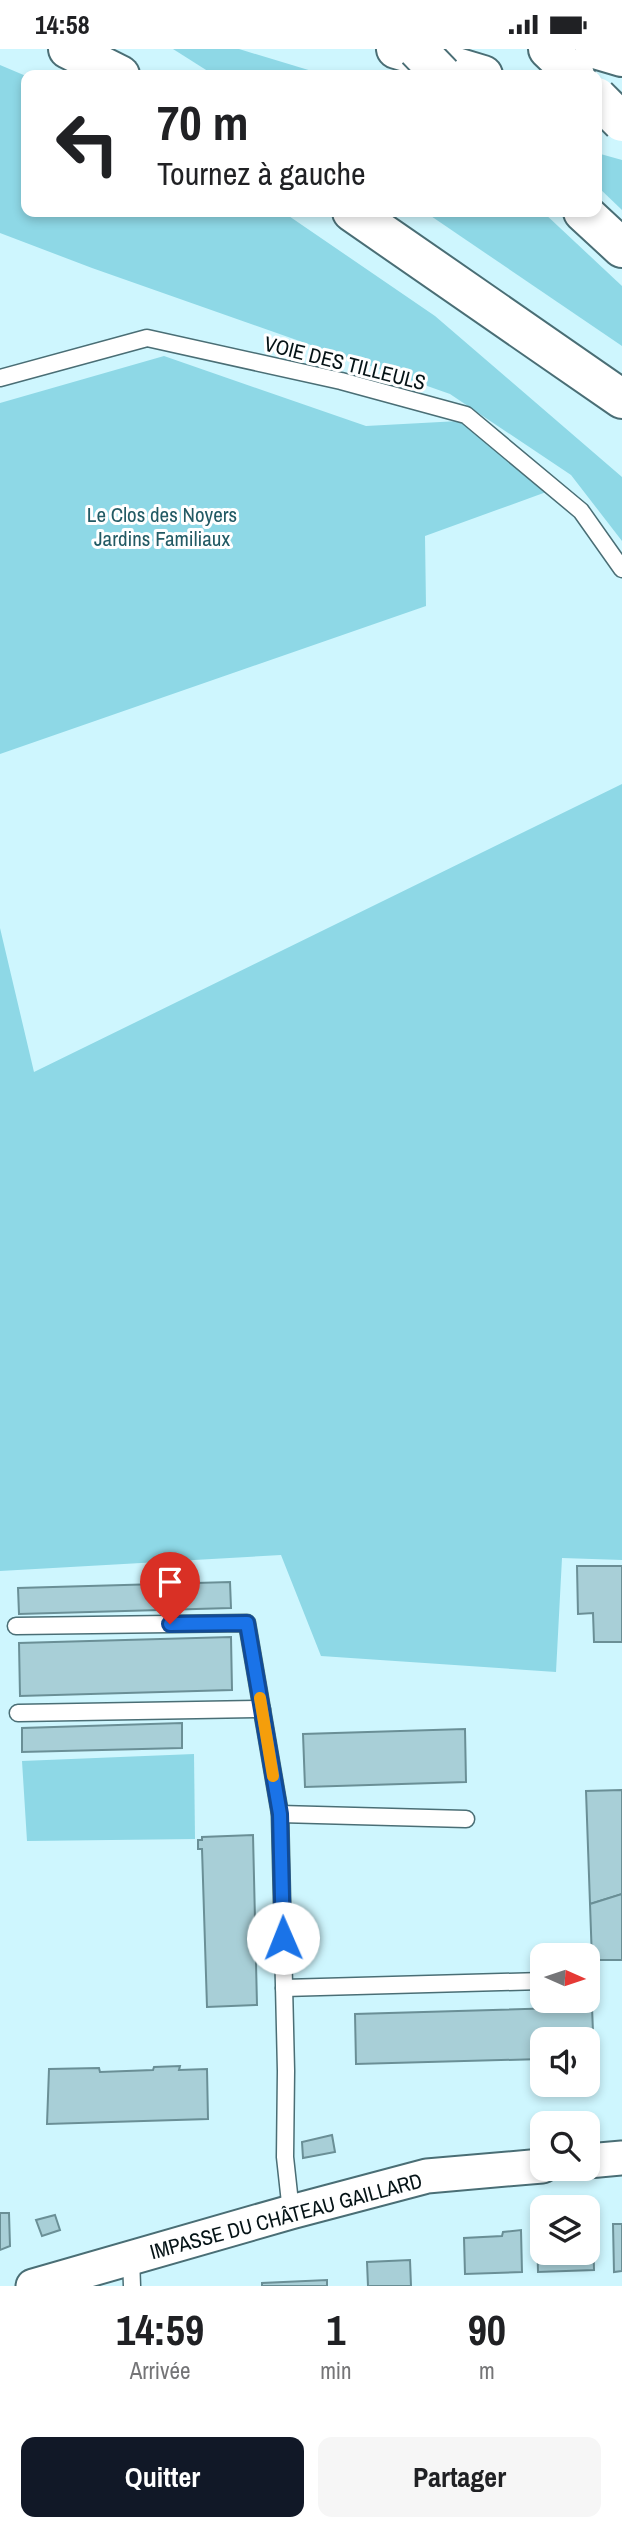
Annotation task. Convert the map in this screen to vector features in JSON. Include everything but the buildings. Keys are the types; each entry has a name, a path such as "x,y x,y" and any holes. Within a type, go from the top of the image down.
{"highway":[{"path":"68,49 110,70"},
{"path":"396,49 466,70"},
{"path":"416,49 437,70"},
{"path":"548,49 570,70"},
{"path":"595,49 622,57"},
{"path":"602,102 622,120"},
{"path":"602,113 622,120"},
{"path":"359,217 622,399"},
{"path":"588,217 622,248"}],"street":[{"path":"600,2160 622,2158"},
{"name":"IMPASSE DU CHÂTEAU GAILLARD","path":"33,2286 132,2272 291,2212 427,2176 530,2166"}],"lane":[{"name":"VOIE DES TILLEULS","path":"0,378 147,338 341,381 466,415 580,511 622,569"},
{"path":"16,1626 247,1623 280,1814 285,2157 291,2212"},
{"path":"18,1713 262,1709"},
{"path":"280,1814 466,1819"},
{"path":"284,1988 530,1981"}],"green space":[{"path":"173,49 239,49 308,70 206,70"},
{"path":"0,65 21,74 21,217 290,217 435,316 622,477 622,541 571,475 450,394 0,233"},
{"path":"602,154 622,160 622,210 602,191"},
{"path":"432,217 548,217 622,286 622,346"},
{"name":"Le Clos des Noyers Jardins Familiaux","path":"164,356 366,426 459,421 549,491 425,536 426,606 0,754 0,403"},
{"path":"622,784 622,1560 562,1558 556,1672 321,1656 281,1555 0,1571 0,928 34,1072"},
{"path":"194,1754 195,1839 27,1841 22,1761"}],"slow traffic":[{"path":"260,1698 273,1776"}],"route":[{"path":"170,1624 247,1623 280,1814 283,1938"}]}
